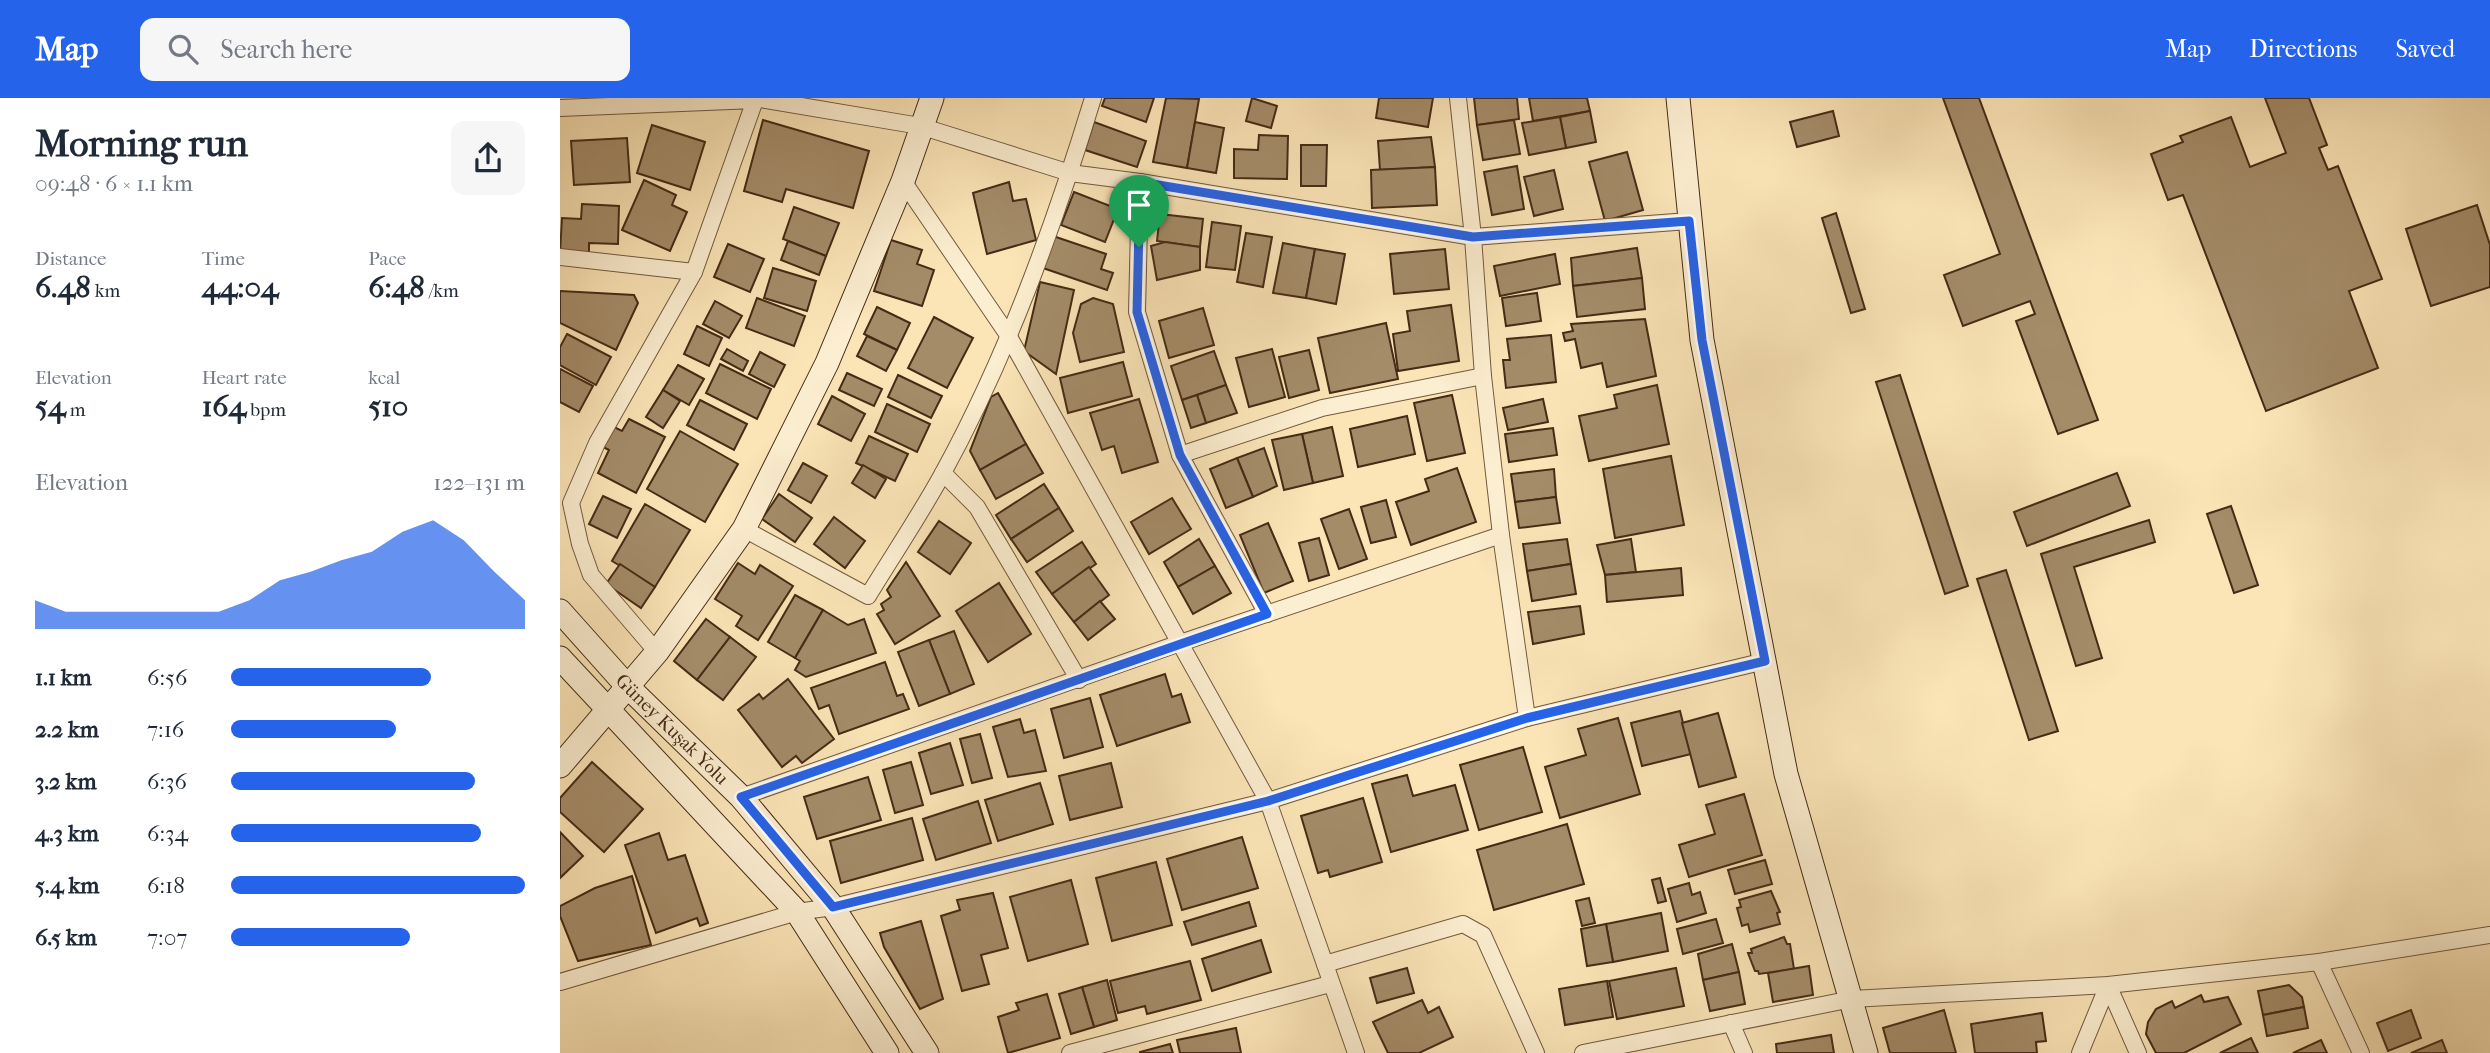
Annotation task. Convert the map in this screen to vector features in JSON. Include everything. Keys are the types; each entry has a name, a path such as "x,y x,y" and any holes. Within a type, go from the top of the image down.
{"main road":[{"path":"560,766 657,652 744,529 827,363 903,181 932,98"},
{"path":"1678,98 1702,340 1786,774 1866,1053"},
{"name":"Güney Kuşak Yolu","path":"560,611 627,686 741,797 833,907 928,1053"},
{"name":"Güney Kuşak Yolu","path":"560,658 797,912 887,1053"}],"street":[{"path":"744,529 868,596 943,473 1008,335 1070,173 1093,98"},
{"path":"1458,98 1473,237 1483,376 1501,535 1527,718"},
{"path":"657,652 591,575 580,544 571,503 597,443 694,272 755,99"},
{"path":"560,108 755,99 920,126 1070,173 1473,237 1689,221"},
{"path":"903,181 1008,335 1268,801 1356,1053"},
{"path":"1140,182 1137,312 1180,455 1267,614"},
{"path":"560,257 694,272"},
{"path":"1180,455 1322,408 1483,376"},
{"path":"943,473 977,507 1079,680"},
{"path":"741,797 1180,643 1501,535"},
{"path":"560,982 797,912 833,907 1268,801 1527,718 1765,661"},
{"path":"1325,964 1463,923 1483,935 1536,1053"},
{"path":"1583,1053 1852,999 2108,985 2319,962 2490,935"},
{"path":"2319,962 2361,1053"},
{"path":"1070,1053 1331,984"},
{"path":"2080,1053 2108,985"},
{"path":"2108,985 2138,1053"},
{"path":"1731,1023 1744,1053"}],"building":[{"path":"1105,98 1154,98 1146,122 1102,106"},
{"path":"1166,98 1199,99 1187,168 1153,162"},
{"path":"1252,98 1277,106 1271,128 1246,121"},
{"path":"1379,98 1433,98 1428,127 1376,118"},
{"path":"1474,98 1517,98 1519,119 1477,125"},
{"path":"1529,98 1587,98 1590,111 1533,121"},
{"path":"1943,98 1979,98 2098,420 2058,434 2016,321 2035,314 2030,301 1963,326 1944,275 2000,254"},
{"path":"2265,98 2309,98 2327,145 2319,148 2328,170 2338,166 2382,279 2349,291 2378,368 2266,411 2183,195 2168,200 2151,154 2183,142 2180,136 2231,117 2250,167 2286,153"},
{"path":"1590,111 1596,142 1566,148 1560,117"},
{"path":"1833,111 1839,136 1797,147 1790,122"},
{"path":"1560,117 1566,148 1529,155 1522,123"},
{"path":"763,120 869,151 853,208 786,189 782,202 744,191"},
{"path":"1514,120 1520,154 1483,160 1477,125"},
{"path":"1094,122 1146,141 1137,167 1085,150"},
{"path":"1195,122 1224,128 1216,173 1187,168"},
{"path":"652,125 705,142 690,190 637,173"},
{"path":"1259,135 1288,136 1287,179 1234,178 1234,149 1258,150"},
{"path":"1431,137 1435,167 1380,170 1378,141"},
{"path":"627,138 630,182 574,185 571,141"},
{"path":"1301,145 1327,145 1326,186 1301,186"},
{"path":"1627,152 1643,210 1605,221 1589,162"},
{"path":"1517,166 1524,209 1492,215 1484,172"},
{"path":"1435,167 1437,205 1372,208 1371,170"},
{"path":"1554,170 1563,209 1534,216 1524,177"},
{"path":"644,180 676,195 672,205 687,212 670,251 622,230"},
{"path":"1009,182 1013,201 1026,199 1036,240 987,254 973,193"},
{"path":"1074,192 1118,209 1105,242 1061,225"},
{"path":"582,204 619,206 618,244 589,243 589,254 560,253 562,218 581,219"},
{"path":"2477,205 2490,245 2490,287 2431,306 2406,229"},
{"path":"794,207 839,223 826,256 783,239"},
{"path":"1836,213 1865,309 1851,313 1822,218"},
{"path":"1160,214 1203,219 1200,247 1157,241"},
{"path":"1212,222 1241,226 1235,270 1206,267"},
{"path":"1246,233 1272,237 1263,287 1237,282"},
{"path":"1053,236 1106,254 1101,269 1113,273 1107,290 1043,268"},
{"path":"891,240 922,250 917,264 934,270 922,306 874,291"},
{"path":"788,241 826,256 819,275 781,260"},
{"path":"1165,242 1200,247 1200,270 1157,280 1151,246"},
{"path":"1283,243 1315,249 1306,298 1273,293"},
{"path":"728,244 764,259 750,292 714,277"},
{"path":"1637,248 1642,278 1573,286 1571,258"},
{"path":"1315,249 1345,254 1336,304 1306,298"},
{"path":"1445,249 1449,289 1394,294 1390,254"},
{"path":"1555,254 1560,284 1500,296 1494,266"},
{"path":"773,268 816,281 807,311 764,298"},
{"path":"1642,278 1645,309 1577,317 1573,286"},
{"path":"1040,282 1074,290 1056,374 1024,351"},
{"path":"560,291 634,295 638,303 616,350 560,323"},
{"path":"1537,293 1541,321 1506,326 1502,298"},
{"path":"757,298 805,316 794,346 746,328"},
{"path":"1093,298 1113,304 1124,352 1080,362 1073,333 1081,304"},
{"path":"715,301 742,316 729,338 703,324"},
{"path":"1451,305 1459,361 1398,371 1393,334 1410,331 1407,311"},
{"path":"877,307 910,323 897,350 864,334"},
{"path":"1203,308 1214,345 1169,358 1159,321"},
{"path":"934,317 973,338 947,388 908,368"},
{"path":"1645,319 1656,376 1607,387 1602,363 1581,368 1575,339 1565,341 1563,333 1573,331 1571,324"},
{"path":"1386,323 1398,379 1330,393 1318,338"},
{"path":"697,326 722,338 709,366 684,354"},
{"path":"567,334 611,357 596,385 560,365 560,347"},
{"path":"1551,335 1556,382 1506,388 1503,360 1510,360 1507,339"},
{"path":"867,336 897,350 886,371 857,356"},
{"path":"727,349 748,361 743,371 721,359"},
{"path":"1272,349 1285,397 1249,407 1236,358"},
{"path":"1309,350 1319,390 1289,398 1279,357"},
{"path":"1214,351 1226,385 1182,400 1171,366"},
{"path":"760,352 785,365 774,387 749,374"},
{"path":"1123,362 1132,396 1068,413 1060,378"},
{"path":"720,364 771,389 757,419 706,393"},
{"path":"678,365 704,379 689,405 663,390"},
{"path":"560,369 593,386 579,412 560,402"},
{"path":"847,373 882,389 874,406 839,390"},
{"path":"898,375 942,396 931,418 888,397"},
{"path":"1900,375 1968,586 1945,594 1876,382"},
{"path":"1226,385 1237,413 1206,423 1197,395"},
{"path":"1657,385 1669,444 1589,461 1579,416 1617,408 1614,395"},
{"path":"663,390 680,401 663,428 646,417"},
{"path":"998,393 1026,444 980,470 970,451 991,397"},
{"path":"1197,395 1206,423 1191,428 1182,400"},
{"path":"1452,395 1465,453 1427,461 1414,403"},
{"path":"832,396 865,414 851,441 818,424"},
{"path":"1139,399 1158,462 1122,473 1114,446 1102,450 1090,413"},
{"path":"1543,399 1548,422 1508,430 1503,408"},
{"path":"700,400 747,424 734,450 687,425"},
{"path":"887,404 930,424 917,452 875,432"},
{"path":"1407,416 1415,454 1358,467 1350,429"},
{"path":"629,419 665,437 636,493 598,473 609,450 601,446 612,426 622,431"},
{"path":"1332,427 1343,476 1313,483 1302,434"},
{"path":"1553,428 1557,455 1509,462 1505,434"},
{"path":"680,431 738,464 705,522 647,489"},
{"path":"1302,434 1313,483 1284,490 1272,440"},
{"path":"869,436 908,454 895,481 856,463"},
{"path":"1026,444 1043,473 996,499 980,470"},
{"path":"1264,448 1277,486 1253,497 1237,458"},
{"path":"1671,456 1684,525 1615,538 1603,469"},
{"path":"1237,458 1253,497 1226,508 1210,469"},
{"path":"803,463 827,476 811,503 788,490"},
{"path":"863,465 886,479 875,498 852,483"},
{"path":"1457,468 1476,522 1411,545 1396,502 1429,491 1425,479"},
{"path":"1554,469 1556,497 1515,502 1511,474"},
{"path":"2117,473 2130,506 2027,546 2014,512"},
{"path":"1044,484 1059,508 1011,539 996,515"},
{"path":"779,494 812,518 795,542 762,519"},
{"path":"603,496 631,509 617,538 589,524"},
{"path":"1556,497 1560,523 1519,528 1515,502"},
{"path":"1172,498 1191,529 1149,554 1131,522"},
{"path":"1386,500 1396,537 1371,543 1361,507"},
{"path":"645,504 690,530 655,587 612,561"},
{"path":"2231,506 2258,585 2234,593 2207,514"},
{"path":"1059,508 1073,531 1027,562 1011,539"},
{"path":"1349,509 1367,559 1339,569 1321,519"},
{"path":"834,517 865,541 845,568 814,544"},
{"path":"2149,520 2155,542 2074,567 2102,658 2076,666 2041,554"},
{"path":"939,521 971,543 950,574 918,552"},
{"path":"1268,523 1293,581 1264,593 1240,535"},
{"path":"1319,538 1329,575 1309,581 1299,543"},
{"path":"1199,539 1215,566 1178,587 1164,562"},
{"path":"1567,539 1571,564 1527,571 1523,544"},
{"path":"1631,539 1636,572 1605,575 1597,545"},
{"path":"1082,542 1096,564 1052,594 1036,572"},
{"path":"906,562 940,616 895,644 877,614 884,610 881,604 891,597 887,590"},
{"path":"738,563 755,574 760,565 793,586 758,640 736,626 742,616 715,599"},
{"path":"620,564 655,587 641,608 606,584"},
{"path":"1571,564 1576,594 1532,601 1527,571"},
{"path":"1215,566 1231,593 1193,614 1178,587"},
{"path":"1089,567 1109,595 1074,622 1052,594"},
{"path":"1681,568 1683,595 1607,602 1605,575"},
{"path":"2006,570 2058,731 2029,740 1977,579"},
{"path":"999,583 1031,634 988,662 956,611"},
{"path":"795,595 823,610 795,658 768,642"},
{"path":"1100,601 1115,619 1088,640 1074,622"},
{"path":"1580,606 1584,634 1533,644 1528,612"},
{"path":"823,610 848,625 864,619 876,653 806,677 795,670 800,661 795,658"},
{"path":"706,619 730,637 697,680 674,661"},
{"path":"954,631 974,684 950,694 929,640"},
{"path":"730,637 756,657 723,700 697,680"},
{"path":"929,640 950,694 919,706 898,652"},
{"path":"885,662 897,696 903,694 909,709 839,734 829,705 819,709 811,688"},
{"path":"1165,674 1172,697 1181,694 1190,722 1117,746 1100,695"},
{"path":"788,679 834,739 802,763 796,756 782,767 738,710 759,694 763,699"},
{"path":"1090,698 1103,747 1064,758 1051,709"},
{"path":"1680,711 1691,754 1642,766 1631,723"},
{"path":"1718,713 1736,777 1699,787 1682,723"},
{"path":"1618,718 1640,794 1560,818 1545,767 1586,755 1578,729"},
{"path":"1020,719 1024,733 1035,730 1046,771 1008,777 993,727"},
{"path":"980,734 992,778 972,783 960,739"},
{"path":"950,743 963,785 931,794 919,753"},
{"path":"1523,747 1542,812 1479,830 1460,765"},
{"path":"592,762 643,809 604,852 560,812 560,798"},
{"path":"911,762 923,805 895,813 883,770"},
{"path":"1111,763 1122,807 1070,820 1059,776"},
{"path":"1407,775 1413,796 1455,785 1468,830 1391,852 1372,784"},
{"path":"868,777 881,820 817,839 804,797"},
{"path":"1040,783 1053,824 998,841 985,800"},
{"path":"1744,794 1762,855 1689,877 1679,845 1715,834 1706,805"},
{"path":"1363,798 1382,862 1330,877 1328,870 1318,873 1301,816"},
{"path":"978,801 991,843 936,860 923,819"},
{"path":"912,818 923,860 841,883 830,841"},
{"path":"1567,824 1584,884 1494,910 1477,850"},
{"path":"560,832 583,856 560,878"},
{"path":"659,833 668,860 685,855 708,923 700,926 697,918 656,933 625,845"},
{"path":"1242,837 1258,888 1182,910 1167,859"},
{"path":"1765,860 1772,884 1735,894 1728,870"},
{"path":"1156,862 1172,925 1112,941 1096,878"},
{"path":"632,876 651,945 578,961 560,916 560,906 595,888"},
{"path":"1660,878 1666,901 1658,903 1652,880"},
{"path":"1071,880 1088,944 1028,961 1010,897"},
{"path":"1689,883 1692,895 1700,892 1706,913 1677,922 1668,889"},
{"path":"1771,891 1780,912 1777,913 1780,924 1750,932 1748,924 1742,926 1737,908 1741,907 1739,900"},
{"path":"993,893 1008,948 981,955 989,984 962,991 941,916 960,910 957,900"},
{"path":"1589,898 1595,923 1582,926 1576,901"},
{"path":"1249,902 1256,926 1192,945 1184,922"},
{"path":"1661,913 1668,951 1613,962 1606,924"},
{"path":"1716,919 1723,943 1683,954 1677,929"},
{"path":"921,921 943,999 920,1009 884,947 880,933"},
{"path":"1606,924 1613,962 1587,966 1581,929"},
{"path":"1784,937 1787,944 1790,944 1794,969 1759,974 1755,971 1748,953 1752,953 1751,949"},
{"path":"1261,940 1271,972 1212,991 1202,959"},
{"path":"1732,944 1739,972 1703,980 1698,954"},
{"path":"1190,961 1201,1000 1147,1014 1145,1006 1118,1013 1110,981"},
{"path":"1809,966 1813,995 1773,1002 1768,973"},
{"path":"1407,968 1414,993 1377,1003 1370,978"},
{"path":"1676,968 1684,1006 1617,1019 1609,981"},
{"path":"1739,972 1745,1004 1710,1011 1703,980"},
{"path":"1107,980 1117,1020 1094,1027 1082,987"},
{"path":"1607,981 1613,1017 1565,1025 1559,989"},
{"path":"2289,985 2302,997 2304,1007 2263,1015 2258,991"},
{"path":"1082,987 1094,1027 1071,1034 1059,994"},
{"path":"1047,994 1060,1038 1008,1053 998,1017 1019,1010 1016,1003"},
{"path":"2201,995 2204,1002 2228,997 2241,1024 2184,1053 2156,1053 2146,1034 2148,1022 2156,1009 2172,1001 2175,1008"},
{"path":"1422,1000 1428,1013 1439,1007 1453,1037 1419,1053 1388,1053 1373,1022"},
{"path":"2304,1007 2308,1028 2267,1036 2263,1015"},
{"path":"1944,1010 1956,1053 1890,1053 1883,1028"},
{"path":"2411,1010 2421,1038 2388,1051 2377,1023"},
{"path":"2042,1013 2046,1041 2036,1042 2037,1053 1975,1053 1971,1024"},
{"path":"1236,1028 1241,1053 1180,1053 1177,1040"},
{"path":"1831,1035 1834,1053 1777,1053 1776,1044"},
{"path":"2251,1038 2258,1053 2220,1053"},
{"path":"2321,1040 2327,1053 2293,1053"},
{"path":"2442,1040 2447,1053 2411,1053"},
{"path":"1170,1044 1173,1053 1140,1053 1140,1052"}],"route":[{"path":"1140,182 1473,237 1689,221 1702,340 1765,661 1527,718 1268,801 833,907 741,797 1267,614 1180,455 1137,312 1139,247 1140,182"}]}
